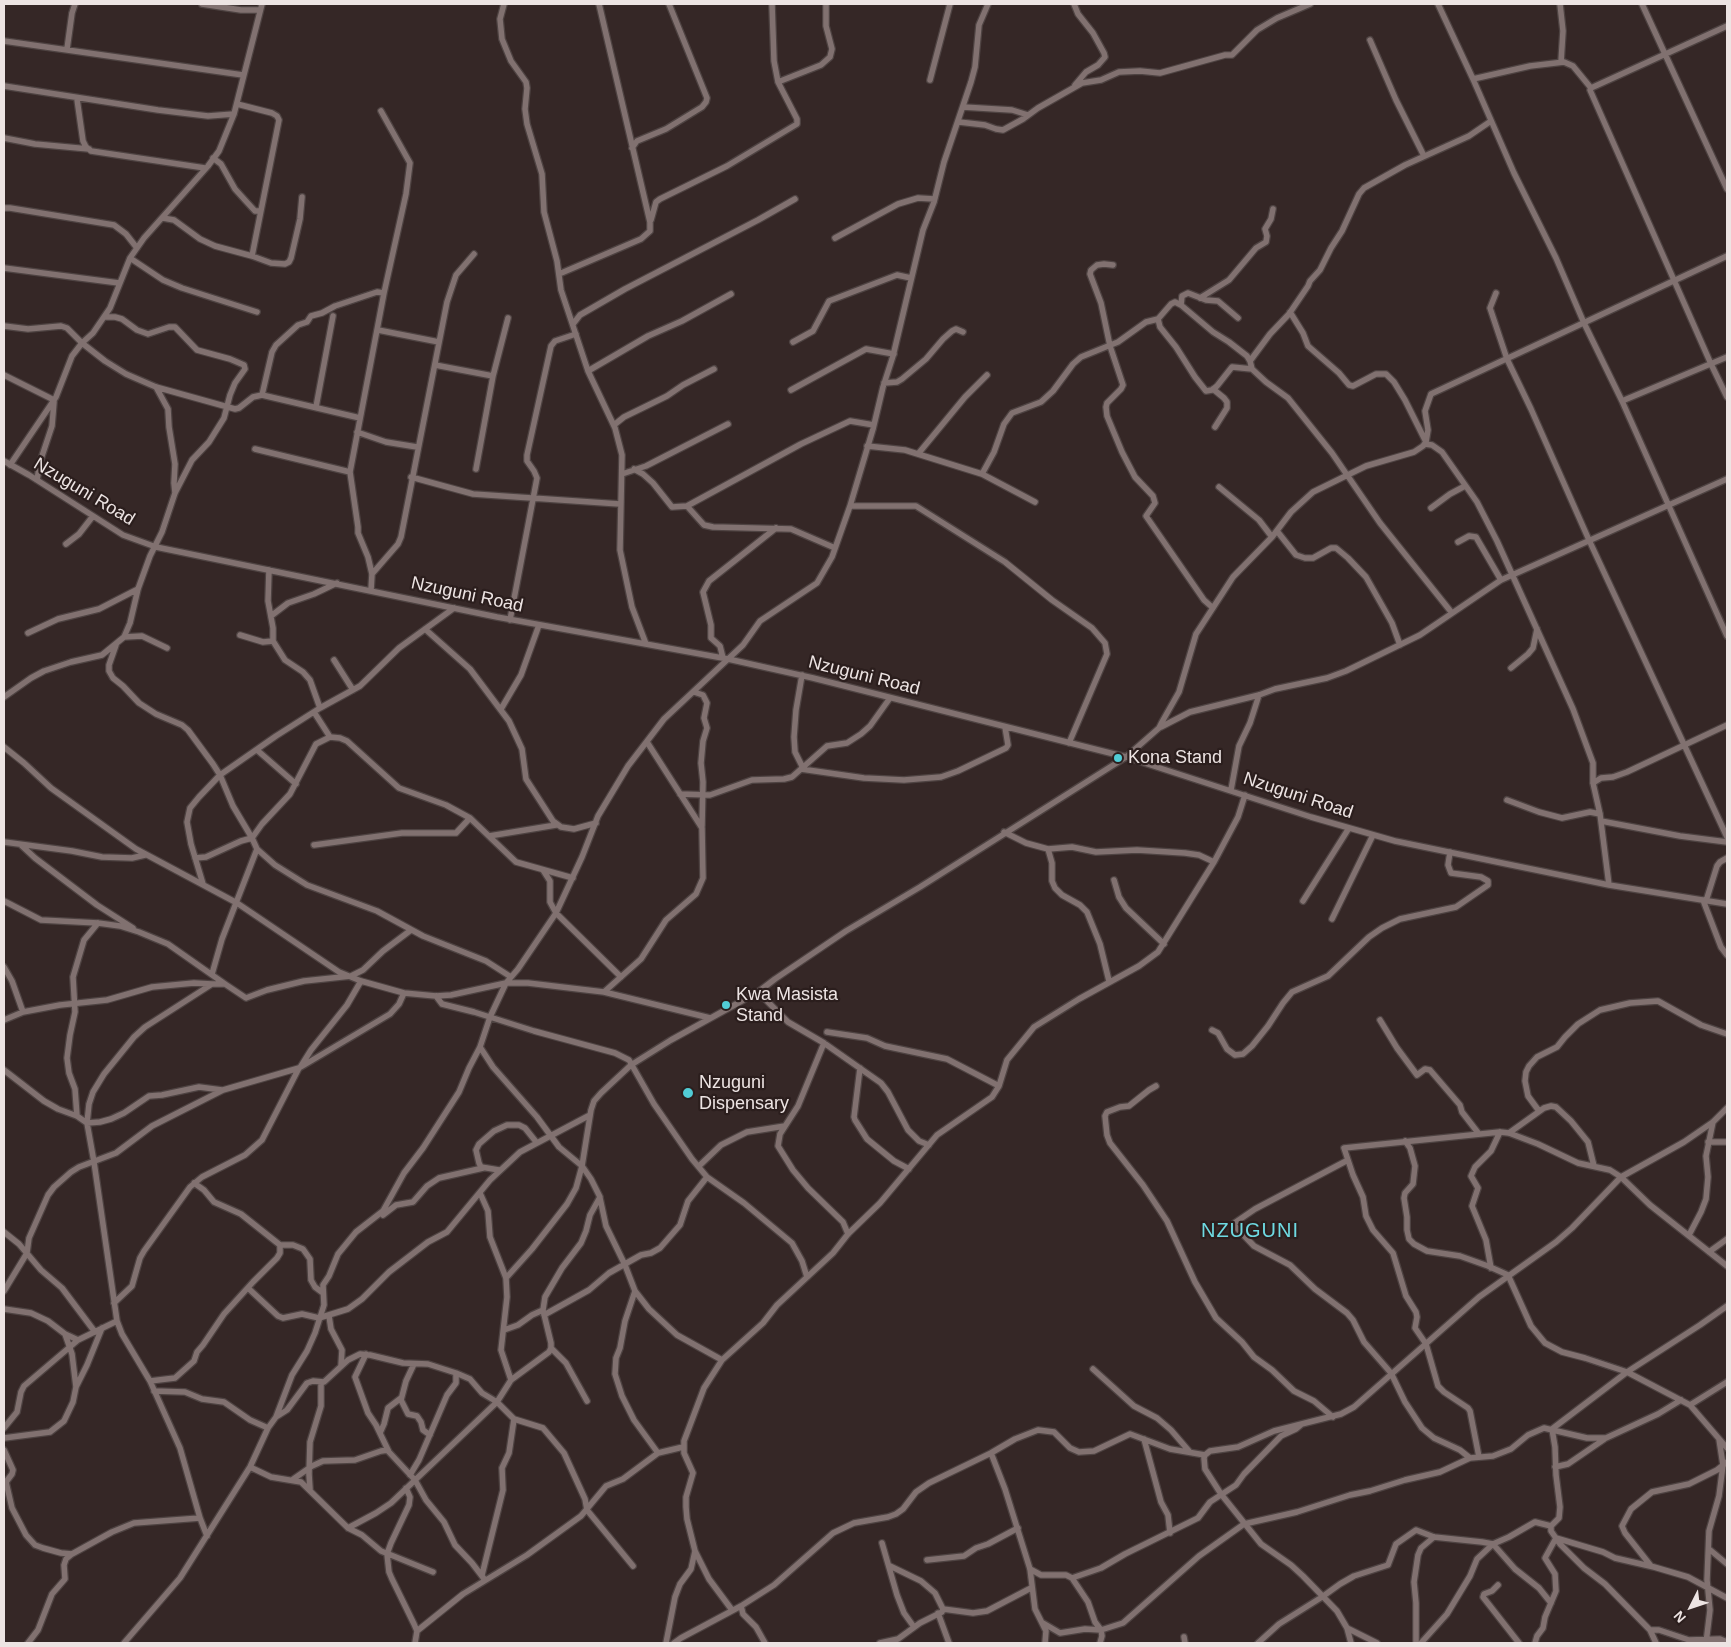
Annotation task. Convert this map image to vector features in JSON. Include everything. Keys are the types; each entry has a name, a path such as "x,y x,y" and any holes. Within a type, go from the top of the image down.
{"street":[{"path":"68,49 72,13 75,4"},
{"path":"10,465 54,400 71,359 82,343 93,333 105,317 116,296 119,283 130,258 219,151 237,104 261,7 240,10 202,4"},
{"path":"504,4 500,19 502,39 511,61 526,82 525,110 527,124 542,174 544,212 562,290 588,371 614,425 622,455 619,544 622,567 632,607 646,644"},
{"path":"559,274 641,239 650,231 650,222 599,4"},
{"path":"632,148 638,141 666,129 702,107 706,102 707,98 669,4"},
{"path":"650,222 656,202 727,166 797,124 797,119 778,82 774,61 772,4"},
{"path":"778,82 821,65 830,57 832,49 826,26 826,4"},
{"path":"930,80 950,4"},
{"path":"124,1643 180,1578 250,1467 268,1428 276,1417 292,1375 307,1351 324,1305 322,1293 324,1285 338,1254 356,1232 383,1211 404,1173 423,1148 459,1092 506,983 518,969 556,913 596,823 628,766 664,719 743,645 760,621 817,583 835,548 850,506 874,425 884,383 894,354 923,230 975,67 979,25 988,4"},
{"path":"1073,88 1086,72 1098,65 1105,57 1093,33 1078,14 1074,4"},
{"path":"959,122 985,125 999,130 1028,116 1038,108 1082,83 1101,80 1119,72 1140,71 1160,73 1225,55 1232,55 1257,30 1277,18 1310,4"},
{"path":"1438,4 1514,173 1556,258 1584,323 1622,402 1727,636"},
{"path":"1560,4 1563,32 1561,62"},
{"path":"1642,4 1727,189"},
{"path":"1591,88 1727,26"},
{"path":"1370,40 1396,100 1424,156"},
{"path":"4,41 243,75"},
{"path":"1473,79 1530,66 1561,62 1573,66 1591,88 1591,94 1727,397"},
{"path":"4,86 208,116 234,114"},
{"path":"77,98 83,141 92,152 205,168"},
{"path":"237,104 272,113 279,120 252,256"},
{"path":"962,107 1012,110 1028,116"},
{"path":"371,590 372,574 368,557 358,533 350,472 384,292 406,194 410,163 381,111"},
{"path":"1250,361 1270,334 1290,312 1310,280 1320,270 1342,231 1361,191 1372,182 1469,136 1490,121"},
{"path":"4,138 35,144 89,149"},
{"path":"213,158 221,164 235,189 255,211 260,211"},
{"path":"163,218 174,220 200,239 215,246 272,263 285,264 291,258 300,219 302,197"},
{"path":"835,238 898,204 918,198 934,199"},
{"path":"573,324 580,314 795,199"},
{"path":"4,208 114,225 126,234 137,248"},
{"path":"1200,298 1229,280 1256,248 1266,242 1265,228 1271,219 1273,208"},
{"path":"372,574 398,544 447,302 456,275 474,254"},
{"path":"1159,728 1179,692 1196,634 1233,577 1272,537 1291,512 1313,492 1366,466 1414,452 1426,443 1428,430 1425,411 1431,394 1727,256"},
{"path":"130,258 163,280 257,312"},
{"path":"1113,266 1097,265 1091,270 1090,274 1101,303 1110,346 1123,385 1107,403 1108,416 1122,452 1135,477 1154,496 1155,503 1146,516 1204,600 1213,608"},
{"path":"4,268 119,283"},
{"path":"793,342 813,331 829,301 897,275 911,278"},
{"path":"262,394 266,372 274,349 298,326 307,322 311,316 335,306 377,292 384,292"},
{"path":"1181,305 1184,294 1188,293 1206,300 1218,300 1238,318"},
{"path":"1496,293 1490,308 1507,359 1727,837"},
{"path":"588,371 648,336 682,321 731,294"},
{"path":"982,474 994,452 1004,424 1012,413 1041,402 1053,392 1073,364 1081,357 1110,346 1125,338 1146,322 1158,319 1175,302 1212,332 1247,356 1252,369 1288,398 1348,475 1380,523 1452,614"},
{"path":"1290,312 1303,333 1308,346 1339,373 1349,385 1353,386 1376,374 1386,374 1394,382 1426,443 1442,452 1477,502 1573,709 1593,763 1593,783 1600,814 1609,885"},
{"path":"316,407 333,316"},
{"path":"4,698 44,671 102,655 124,637 130,623 138,588 150,556 156,547 175,493 192,460 209,442 224,418 235,382 245,369 244,365 230,359 197,350 175,327 169,327 148,334 138,330 122,319 105,317"},
{"path":"476,469 493,376 508,318"},
{"path":"1158,319 1160,327 1207,391 1213,389 1232,366 1252,369"},
{"path":"4,326 28,329 62,326 71,330 82,343 105,362 126,374 156,387 227,407 239,408 252,397 262,394 360,418"},
{"path":"884,383 897,382 902,379 926,359 943,338 952,331 956,329 963,332"},
{"path":"378,330 439,342"},
{"path":"510,620 534,498 536,478 534,471 527,461 527,454 550,346 555,341 576,334"},
{"path":"792,390 866,349 894,354"},
{"path":"1622,402 1727,357"},
{"path":"435,365 493,376"},
{"path":"614,425 624,417 667,396 682,385 714,369"},
{"path":"4,375 54,400"},
{"path":"918,454 965,397 987,375"},
{"path":"156,387 168,409 169,427 176,464 175,493"},
{"path":"1213,389 1227,402 1227,408 1215,427"},
{"path":"37,480 40,462 52,426 54,400"},
{"path":"634,469 643,474 652,483 672,507 687,506 801,444 850,421 874,425"},
{"path":"622,474 646,466 728,424"},
{"path":"357,432 386,442 417,446"},
{"path":"867,446 905,450 982,474 1036,502"},
{"path":"255,449 350,472"},
{"name":"Nzuguni Road","path":"4,462 37,480 123,534 156,547 510,620 726,659 802,676 1126,757 1395,841 1609,885 1727,904"},
{"path":"411,477 473,494 620,504"},
{"path":"506,1278 567,1204 575,1191 582,1166 594,1101 631,1065 758,992 846,931 920,887 1004,832 1126,757 1159,728 1190,712 1260,695 1275,689 1310,683 1334,676 1420,636 1512,574 1727,479"},
{"path":"1431,508 1465,486"},
{"path":"1219,487 1259,520 1272,537"},
{"path":"687,506 704,525 791,529 835,548"},
{"path":"850,506 916,506 1005,562 1052,600 1092,628 1105,643 1107,654 1069,742"},
{"path":"66,544 79,534 93,516"},
{"path":"726,659 720,646 711,638 711,625 703,592 709,581 776,528"},
{"path":"1277,531 1296,555 1313,558 1331,548 1336,548 1348,558 1366,577 1392,623 1400,645"},
{"path":"1458,542 1469,536 1476,537 1501,580"},
{"path":"269,570 268,601 273,641 284,658 303,672 310,680 317,710 330,737"},
{"path":"271,616 288,603 337,583"},
{"path":"28,633 58,619 98,609 138,588"},
{"path":"203,884 186,822 187,815 194,803 220,775 317,710 353,690 374,673 399,648 454,608"},
{"path":"501,709 521,675 539,625"},
{"path":"425,629 470,669 509,720 522,749 526,779 556,825"},
{"path":"1511,668 1533,648 1537,629"},
{"path":"240,635 264,642 273,641"},
{"path":"124,637 142,636 166,648"},
{"path":"116,644 109,665 109,672 113,678 135,699 156,714 185,727 220,775 233,806 257,849 275,865 307,885 377,911 411,930 486,961 511,977"},
{"path":"334,660 353,690"},
{"path":"802,676 796,710 794,737 795,752 802,769"},
{"path":"604,992 642,959 666,920 696,894 703,878 702,828 704,782 702,763 703,741 707,728 704,718 707,703 703,695 694,692"},
{"path":"1231,790 1236,753 1260,695"},
{"path":"680,794 715,794 742,782 789,778 827,746 846,743 861,734 870,726 890,698"},
{"path":"1593,783 1601,778 1613,778 1627,772 1727,725"},
{"path":"802,769 864,778 904,780 941,777 1006,748 1008,745 1005,727"},
{"path":"195,858 206,857 235,843 252,838 262,824 290,794 316,744 330,737 348,741 399,788 446,805 470,818 516,862 572,878"},
{"path":"647,742 702,828"},
{"path":"4,747 51,788 145,855 237,903 339,972 404,993 436,996 451,995 506,983 528,982 604,992 710,1018"},
{"path":"257,750 296,784"},
{"path":"732,1610 709,1579 695,1551 687,1519 686,1497 693,1473 683,1447 704,1388 722,1360 763,1323 777,1305 834,1253 848,1234 880,1203 929,1145 946,1128 992,1097 999,1086 1007,1060 1034,1028 1109,981 1153,957 1164,944 1214,862 1238,817 1245,795"},
{"path":"1507,800 1562,818 1590,812 1600,814"},
{"path":"314,845 402,833 456,833 470,818"},
{"path":"1601,821 1680,836 1727,842"},
{"path":"489,836 556,825 574,829 596,823"},
{"path":"1303,901 1349,828"},
{"path":"1004,832 1034,846 1048,849 1072,847 1096,852 1136,850 1176,852 1199,855 1214,862"},
{"path":"1332,919 1373,835"},
{"path":"4,842 72,851 102,858 132,858 145,855"},
{"path":"21,845 35,858 98,905 139,932"},
{"path":"212,974 222,939 257,849"},
{"path":"1048,849 1052,862 1052,881 1055,888 1062,896 1080,905 1087,912 1100,944 1109,981"},
{"path":"1212,1030 1218,1033 1226,1049 1235,1055 1243,1054 1268,1026 1292,992 1328,976 1369,937 1382,928 1400,919 1456,907 1488,885 1488,881 1481,877 1451,873 1448,866 1450,852"},
{"path":"1727,858 1717,866 1705,901 1721,947 1727,955"},
{"path":"543,870 551,883 550,902 556,913 621,977"},
{"path":"1114,880 1119,897 1126,908 1164,944"},
{"path":"4,901 41,920 98,923 120,926 139,932 168,944 240,996 246,998 267,990 304,982 351,976 363,970 383,951 411,930"},
{"path":"77,1116 75,1089 69,1073 67,1058 76,1003 74,971 84,940 98,923"},
{"path":"4,967 12,981 23,1012"},
{"path":"114,1304 132,1286 140,1258 144,1251 194,1183 202,1177 238,1160 256,1147 266,1133 300,1067 311,1050 347,1005 361,980"},
{"path":"4,1020 23,1012 107,1000 152,987 194,983 225,984"},
{"path":"207,1536 180,1448 150,1381 116,1321 87,1123 90,1104 96,1087 125,1046 144,1027 212,984"},
{"path":"758,992 788,1022 824,1043 885,1088 908,1130 919,1141 929,1145"},
{"path":"4,1291 27,1253 29,1238 51,1190 74,1170 116,1153 152,1126 223,1090 300,1067 390,1014 399,1004 404,993"},
{"path":"436,996 442,1004 615,1053 629,1060 654,1104 707,1177 744,1203 792,1243 802,1261 807,1277"},
{"path":"1539,1111 1528,1096 1525,1081 1529,1066 1537,1057 1558,1047 1578,1024 1600,1010 1630,1003 1658,1001 1701,1025 1727,1034"},
{"path":"1380,1020 1397,1048 1417,1074 1425,1069 1430,1070 1460,1105 1462,1112 1479,1134"},
{"path":"827,1032 867,1038 892,1048 947,1059 999,1086"},
{"path":"824,1043 798,1106 778,1140 780,1151 808,1188 840,1218 846,1226 848,1234"},
{"path":"480,1047 493,1066 537,1117 559,1148 582,1166 591,1180 600,1197 606,1226 635,1291 649,1309 677,1335 722,1360"},
{"path":"860,1068 855,1120 867,1139 894,1161 908,1169"},
{"path":"4,1070 51,1106 77,1116 87,1123 111,1119 124,1113 149,1096 199,1087 223,1090"},
{"path":"1156,1086 1129,1106 1107,1112 1105,1116 1110,1143 1143,1185 1167,1221 1195,1282 1216,1318 1242,1342 1254,1357 1272,1370 1294,1391 1314,1401 1333,1416"},
{"path":"1509,1133 1539,1111 1551,1106 1559,1108 1588,1142 1594,1166"},
{"path":"1351,1643 1347,1628 1337,1611 1291,1565 1261,1544 1244,1524 1205,1469 1205,1455 1210,1451 1238,1447 1274,1431 1333,1416 1354,1407 1479,1296 1566,1233 1621,1177 1684,1142 1713,1122 1727,1108"},
{"path":"248,1288 281,1318 302,1314 319,1318 351,1308 389,1272 428,1242 447,1232 499,1170 520,1152 590,1115"},
{"path":"1689,1235 1702,1212 1706,1199 1708,1177 1706,1156 1713,1122"},
{"path":"484,1168 479,1163 477,1146 494,1131 505,1125 522,1126 537,1143"},
{"path":"699,1166 721,1145 747,1132 785,1126"},
{"path":"1492,1268 1486,1240 1472,1206 1478,1188 1471,1176 1475,1167 1492,1151 1500,1132"},
{"path":"1479,1457 1470,1411 1438,1386 1426,1344 1415,1328 1417,1314 1406,1296 1393,1253 1373,1230 1366,1216 1363,1197 1344,1148 1500,1132 1509,1133 1578,1162 1610,1170 1621,1177 1650,1205 1727,1266"},
{"path":"1405,1141 1410,1148 1415,1166 1413,1184 1405,1193 1404,1198 1407,1213 1407,1230 1410,1238 1419,1248 1460,1256 1508,1275 1531,1326 1545,1343 1562,1352 1626,1372 1682,1400 1690,1405 1727,1448"},
{"path":"1708,1142 1727,1142"},
{"path":"1348,1160 1255,1209 1233,1224 1254,1246 1290,1265 1315,1289 1347,1313 1353,1320 1364,1342 1391,1373 1409,1408 1426,1432 1434,1438 1460,1450 1470,1458"},
{"path":"377,1217 396,1205 414,1202 426,1187 437,1179 484,1168 499,1170"},
{"path":"504,1330 518,1325 532,1315 543,1313 582,1294 600,1282 609,1273 641,1255 654,1252 680,1225 688,1201 707,1177"},
{"path":"194,1183 204,1190 214,1202 241,1214 280,1245 293,1245 306,1252 310,1259 312,1280 322,1293"},
{"path":"480,1193 487,1207 490,1237 506,1278 504,1330 501,1350 511,1380"},
{"path":"587,1400 566,1363 551,1348 543,1313 545,1297 562,1268 580,1244 590,1215 600,1197"},
{"path":"4,1232 16,1241 41,1270 69,1296 95,1332"},
{"path":"1709,1252 1727,1239"},
{"path":"150,1381 175,1378 194,1361 197,1352 218,1321 277,1258 280,1253 280,1245"},
{"path":"635,1291 616,1358 615,1374 622,1396 634,1420 658,1453"},
{"path":"1552,1429 1626,1372 1727,1306"},
{"path":"4,1309 31,1313 48,1321 65,1334 78,1340"},
{"path":"329,1316 331,1329 342,1350 341,1366"},
{"path":"4,1428 18,1412 21,1392 24,1386 78,1340 86,1338 116,1321"},
{"path":"104,1328 122,1334"},
{"path":"4,1438 46,1432 64,1421 76,1387 104,1328"},
{"path":"65,1334 70,1346 76,1387"},
{"path":"412,1478 497,1402 511,1380 546,1355 551,1348"},
{"path":"276,1417 287,1410 307,1383 313,1381 321,1382 351,1358 360,1354 400,1363 428,1364 456,1373 470,1379 482,1393 497,1402 514,1419 543,1428 564,1453 585,1499 587,1510 633,1566"},
{"path":"366,1354 355,1374 368,1413 388,1450 412,1478 426,1500 446,1525 455,1545 483,1578"},
{"path":"380,1433 388,1408 401,1398 414,1364"},
{"path":"1093,1369 1134,1406 1157,1418 1172,1430 1189,1451"},
{"path":"348,1528 376,1513 406,1488 447,1395 456,1384 456,1373"},
{"path":"311,1491 309,1484 310,1442 322,1406 321,1382"},
{"path":"1690,1405 1727,1382"},
{"path":"154,1391 185,1392 202,1398 224,1402 250,1420 268,1428"},
{"path":"401,1398 408,1414 417,1416 421,1422 422,1430 430,1435"},
{"path":"1555,1467 1568,1464 1606,1438 1658,1414 1682,1400"},
{"path":"483,1578 503,1490 502,1465 509,1453 514,1419"},
{"path":"1072,1578 1101,1568 1198,1518 1210,1502 1236,1486 1244,1474 1281,1436 1302,1424"},
{"path":"1043,1623 1060,1633 1101,1630 1127,1620 1199,1556 1244,1524 1297,1512 1405,1480 1440,1472 1470,1458 1493,1456 1511,1449 1535,1431 1544,1428 1572,1436 1606,1438"},
{"path":"1551,1526 1559,1518 1560,1507 1552,1429"},
{"path":"674,1643 741,1606 774,1585 833,1533 854,1523 896,1514 903,1509 916,1492 929,1483 991,1453 1015,1439 1038,1430 1054,1432 1070,1448 1083,1452 1094,1451 1126,1435 1133,1435 1170,1449 1205,1455"},
{"path":"1144,1439 1161,1501 1168,1515 1170,1533"},
{"path":"1706,1641 1710,1610 1707,1580 1709,1531 1719,1496 1725,1464 1719,1439"},
{"path":"417,1631 483,1578 532,1552 583,1514 604,1488 623,1480 658,1453 683,1447"},
{"path":"4,1450 13,1470 12,1474 6,1479 6,1484 12,1508 24,1532 38,1547 72,1554"},
{"path":"292,1480 323,1461 355,1460 388,1450"},
{"path":"991,1453 1005,1489 1030,1569 1035,1609 1046,1631 1045,1643"},
{"path":"1651,1566 1623,1529 1622,1525 1628,1512 1640,1500 1652,1492 1689,1484 1725,1464"},
{"path":"250,1467 271,1477 301,1482 348,1528 362,1534 388,1554 433,1572"},
{"path":"406,1488 410,1501 391,1543 388,1554 389,1572 417,1631 416,1643"},
{"path":"28,1643 37,1633 52,1594 63,1582 65,1561 72,1554 112,1532 134,1523 200,1518"},
{"path":"1421,1643 1448,1614 1470,1576 1476,1559 1493,1544 1535,1522 1551,1526"},
{"path":"1551,1526 1551,1531 1556,1538 1584,1568 1605,1584 1650,1630 1656,1643"},
{"path":"927,1560 964,1556 976,1548 988,1544 1018,1528"},
{"path":"1258,1643 1279,1624 1347,1580 1388,1565 1396,1544 1412,1532 1419,1531 1434,1537 1493,1544 1516,1569 1539,1588 1551,1603"},
{"path":"1416,1643 1414,1582 1418,1555 1421,1548 1434,1537"},
{"path":"1556,1538 1620,1559 1688,1577 1727,1598"},
{"path":"1535,1643 1537,1636 1543,1628 1545,1617 1555,1594 1555,1574 1545,1556 1556,1538"},
{"path":"882,1543 890,1566 896,1595 904,1613 914,1626"},
{"path":"1709,1549 1727,1564"},
{"path":"666,1643 675,1597 680,1584 691,1569 695,1551"},
{"path":"890,1566 921,1581 935,1593 949,1643"},
{"path":"1030,1569 1041,1575 1066,1575 1072,1578 1088,1602 1101,1630 1100,1643"},
{"path":"1498,1585 1492,1591 1484,1594 1483,1598 1519,1643"},
{"path":"880,1643 898,1639 914,1626 941,1611 973,1613 987,1611 1031,1588"},
{"path":"741,1606 743,1614 756,1627 765,1643"},
{"path":"1347,1628 1377,1643"},
{"path":"1650,1630 1659,1630 1689,1640 1722,1640 1727,1642"}],"place":[{"name":"Kona Stand","path":"1118,758"},
{"name":"Kwa Masista Stand","path":"726,1005"},
{"name":"Nzuguni Dispensary","path":"688,1093"}],"district":[{"name":"NZUGUNI","path":"1250,1231"}]}
